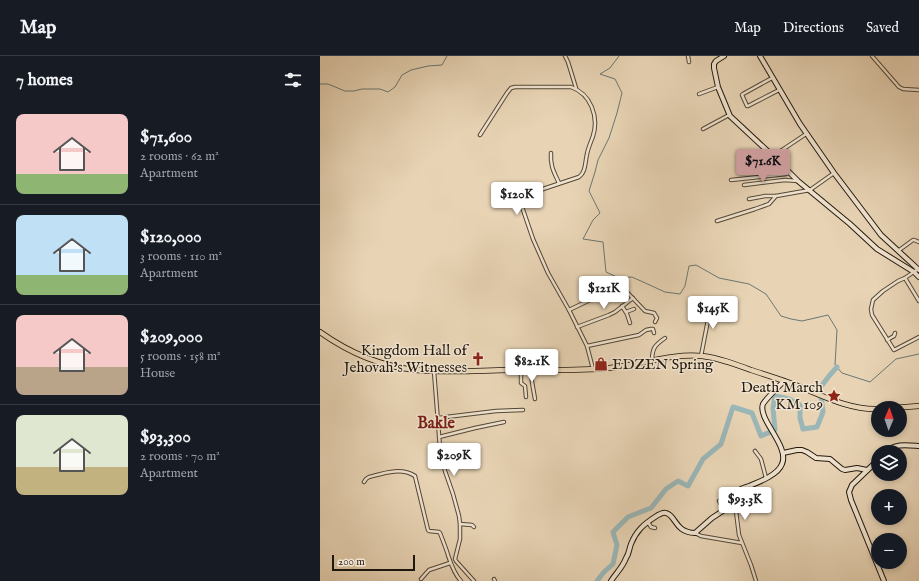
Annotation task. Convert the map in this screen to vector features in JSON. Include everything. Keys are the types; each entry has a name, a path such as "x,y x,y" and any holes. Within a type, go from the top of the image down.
{"main road":[{"path":"320,332 344,347 383,363 415,370 594,369 626,366 674,357 701,356 724,360 855,407 871,409"},
{"path":"907,407 919,406"}],"street":[{"path":"565,56 576,88"},
{"path":"688,56 690,62"},
{"path":"724,56 716,61 714,72 729,115 798,180 850,224 876,250 914,272 919,277"},
{"path":"760,56 806,134 834,173 881,235 918,269 898,281 873,300 871,310 872,315 894,350 919,338"},
{"path":"872,56 899,87 904,89 919,90"},
{"path":"772,78 742,95 747,106 779,90"},
{"path":"480,136 507,93 511,88 515,87 566,86 576,88 585,96 593,110 593,136 587,152 584,172 578,177 522,196 520,201 533,239 548,273 587,346 594,369"},
{"path":"698,94 718,86"},
{"path":"703,129 729,115"},
{"path":"742,166 774,157 806,134"},
{"path":"551,153 552,166 559,183"},
{"path":"731,180 786,174 790,172"},
{"path":"749,199 810,190 834,173"},
{"path":"744,185 798,180"},
{"path":"717,221 768,204 772,202 776,196"},
{"path":"898,251 913,240 919,242"},
{"path":"905,278 919,301"},
{"path":"569,310 616,287 619,287 625,290 645,311 655,314 657,318 655,322"},
{"path":"578,327 609,315 633,298"},
{"path":"701,356 708,320 710,299 724,302"},
{"path":"622,306 626,312 630,324"},
{"path":"709,307 724,310"},
{"path":"626,312 634,309"},
{"path":"587,346 639,335 646,330 651,329 654,333"},
{"path":"887,340 894,336 895,333"},
{"path":"652,361 652,354 655,345 665,338"},
{"path":"434,370 439,437 445,471 453,494 460,524 460,539 455,560 474,581"},
{"path":"521,370 521,383 526,386 526,397"},
{"path":"531,370 535,399"},
{"path":"756,581 742,543 735,503 737,494 740,490 766,478 778,471 782,466 783,453 764,414 763,404 784,381"},
{"path":"438,418 496,411 523,410"},
{"path":"439,437 504,422"},
{"path":"907,445 919,446"},
{"path":"783,453 802,450 816,458 830,459 845,470 858,468 868,470"},
{"path":"756,451 761,459 766,478"},
{"path":"871,467 852,485 850,494 866,540 884,581"},
{"path":"364,482 369,476 398,471 406,472 415,476 428,530 440,533 450,563 461,581"},
{"path":"719,501 724,510"},
{"path":"695,533 712,518 735,503"},
{"path":"611,581 627,558 637,532 648,521 663,513 670,515 681,529 689,533 742,543"},
{"path":"648,521 651,527 655,528"},
{"path":"460,524 472,525 474,527"},
{"path":"421,579 429,570 450,563"},
{"path":"467,581 471,577"}],"waterway":[{"path":"320,84 328,84 345,91 380,89 388,92 395,87 402,75 411,70 428,66 442,65 447,56"},
{"path":"619,56 610,68 600,74 615,79 622,93 609,138 598,160 589,191 600,213 593,220 583,239 603,242 606,272 619,278 632,277 665,292 680,294 685,286 689,266 696,265 719,278 749,284 766,294 781,316 802,321 828,315 837,330 835,365 842,373 870,382 896,359 919,354"},
{"path":"597,581 613,564 617,545 613,532 628,517 651,508 666,489 678,481 688,486 703,459 721,444 733,407 752,413 761,436 775,430 773,408 775,396 789,399 800,405 800,418 803,429 817,427 823,412 820,388 837,367"}],"place":[{"name":"Kingdom Hall of Jehovah's Witnesses","path":"478,359"},
{"name":"EDZEN Spring","path":"601,364"},
{"name":"Death March KM 109","path":"834,396"}],"district":[{"name":"Bakle","path":"436,422"}]}
